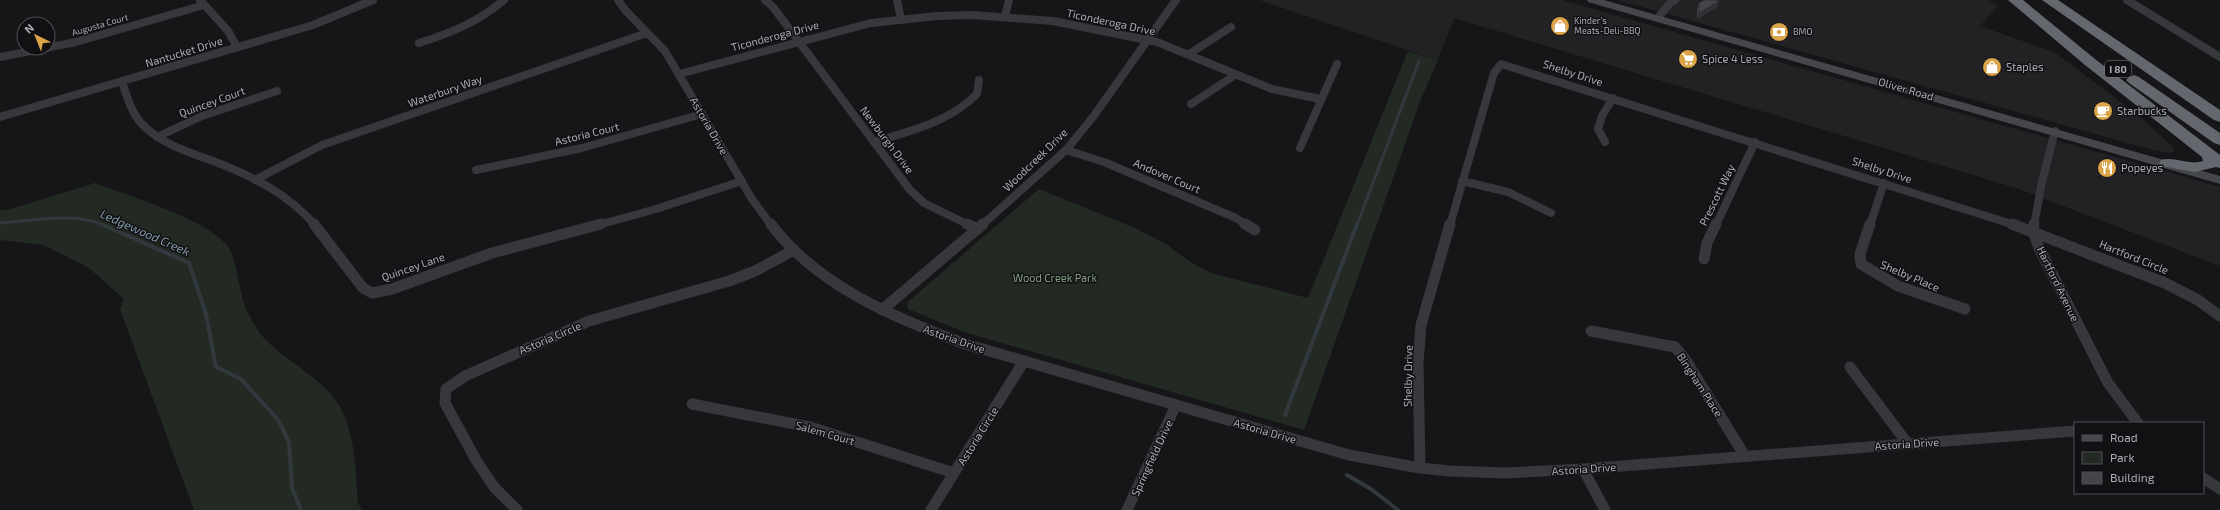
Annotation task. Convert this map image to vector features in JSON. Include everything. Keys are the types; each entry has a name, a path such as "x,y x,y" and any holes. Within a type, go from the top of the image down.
{"highway":[{"name":"I 80","path":"2015,0 2220,140"},
{"path":"2015,0 2090,62 2215,159 2206,166 2192,167 2167,164"},
{"name":"I 80","path":"2049,0 2220,118"},
{"path":"2071,15 2220,106"}],"street":[{"name":"Nantucket Drive","path":"0,118 319,23 373,0"},
{"path":"419,43 468,27 481,20 504,0"},
{"name":"Astoria Drive","path":"618,0 625,10 664,51 767,221 794,250 842,288 882,310 922,329 965,344 1349,455 1420,468 1505,474 2074,431"},
{"name":"Newburgh Drive","path":"764,0 773,6 910,190 924,203 978,229"},
{"path":"897,0 901,19"},
{"path":"1005,16 1009,0"},
{"name":"Woodcreek Drive","path":"882,310 978,229 1066,150 1093,117 1176,0"},
{"name":"Oliver Road","path":"1592,0 2055,131 2220,180"},
{"path":"1658,18 1670,3 1675,0"},
{"path":"2127,0 2220,57"},
{"path":"202,3 228,32 237,48"},
{"name":"Augusta Court","path":"0,57 55,48 202,3"},
{"name":"Ticonderoga Drive","path":"679,74 842,29 901,19 965,15 1005,16 1053,21 1166,44 1235,75 1272,89 1320,99"},
{"path":"1189,54 1230,27"},
{"name":"Waterbury Way","path":"255,180 322,145 647,33"},
{"path":"1300,148 1320,99 1337,64"},
{"name":"Shelby Drive","path":"1420,468 1418,363 1421,325 1494,73 1500,64 1521,69 1755,142 2033,231"},
{"path":"1191,104 1235,75"},
{"path":"874,142 941,119 959,110 977,94 979,80"},
{"name":"Quincey Lane","path":"122,82 135,115 140,123 157,137 275,190 296,206 363,288 372,293 392,289 492,253 656,209 742,181"},
{"name":"Quincey Court","path":"157,137 202,116 277,91"},
{"path":"1605,142 1598,129 1602,116 1613,98"},
{"name":"Astoria Court","path":"476,170 582,148 702,114"},
{"path":"2033,231 2042,182 2048,164 2055,131"},
{"name":"Prescott Way","path":"1704,259 1707,243 1755,142"},
{"name":"Andover Court","path":"1066,150 1104,162 1236,218 1255,230"},
{"path":"1462,181 1508,192 1551,213"},
{"name":"Shelby Place","path":"1884,183 1860,254 1861,264 1874,274 1924,298 1965,309"},
{"name":"Hartford Circle","path":"2033,231 2165,283 2198,300 2220,316"},
{"name":"Hartford Avenue","path":"2033,231 2039,248 2108,383 2137,422"},
{"name":"Astoria Circle","path":"517,510 504,500 489,480 445,403 446,389 465,376 589,321 729,281 755,271 794,250"},
{"name":"Bingham Place","path":"1591,332 1660,343 1675,347 1686,359 1745,456"},
{"name":"Astoria Circle","path":"931,510 1024,361"},
{"path":"1850,367 1908,444"},
{"name":"Salem Court","path":"692,404 766,417 810,428 954,473"},
{"name":"Springfield Drive","path":"1127,510 1176,405"},
{"path":"1583,469 1605,510"},
{"path":"2204,479 2220,489"}],"shaded area":[{"path":"1259,0 1562,0 2220,187 2220,266 2019,189 1454,18 1438,60"},
{"path":"1617,0 1989,0 1998,6 1980,26 2054,52 2138,115 2175,149 2174,152 2169,153 2153,150"}],"green space":[{"name":"Wood Creek Park","path":"1408,51 1438,60 1421,99 1304,430 967,333 908,309 907,303 910,300 1039,189 1135,228 1166,244 1193,264 1214,274 1308,298"},
{"path":"95,183 145,201 201,225 215,234 226,244 232,255 245,305 259,332 275,348 320,383 337,402 344,415 349,429 355,459 358,503 362,510 194,510 120,309 124,299 89,268 43,245 0,240 0,210 7,210"}],"building":[{"path":"1705,0 1719,1 1699,13 1699,3"}],"waterway":[{"path":"1357,225 1419,61"},
{"name":"Ledgewood Creek","path":"0,223 66,218 92,221 103,225"},
{"name":"Ledgewood Creek","path":"101,224 189,263 206,314 216,367 241,379 279,421 289,442 292,488 301,510"},
{"path":"1285,415 1357,224"},
{"path":"1347,475 1371,489 1398,510"}],"place":[{"name":"Kinder's Meats-Deli-BBQ","path":"1560,26"},
{"name":"BMO","path":"1779,32"},
{"name":"Spice 4 Less","path":"1688,59"},
{"name":"Staples","path":"1992,67"},
{"name":"Starbucks","path":"2103,111"},
{"name":"Popeyes","path":"2107,168"}]}
